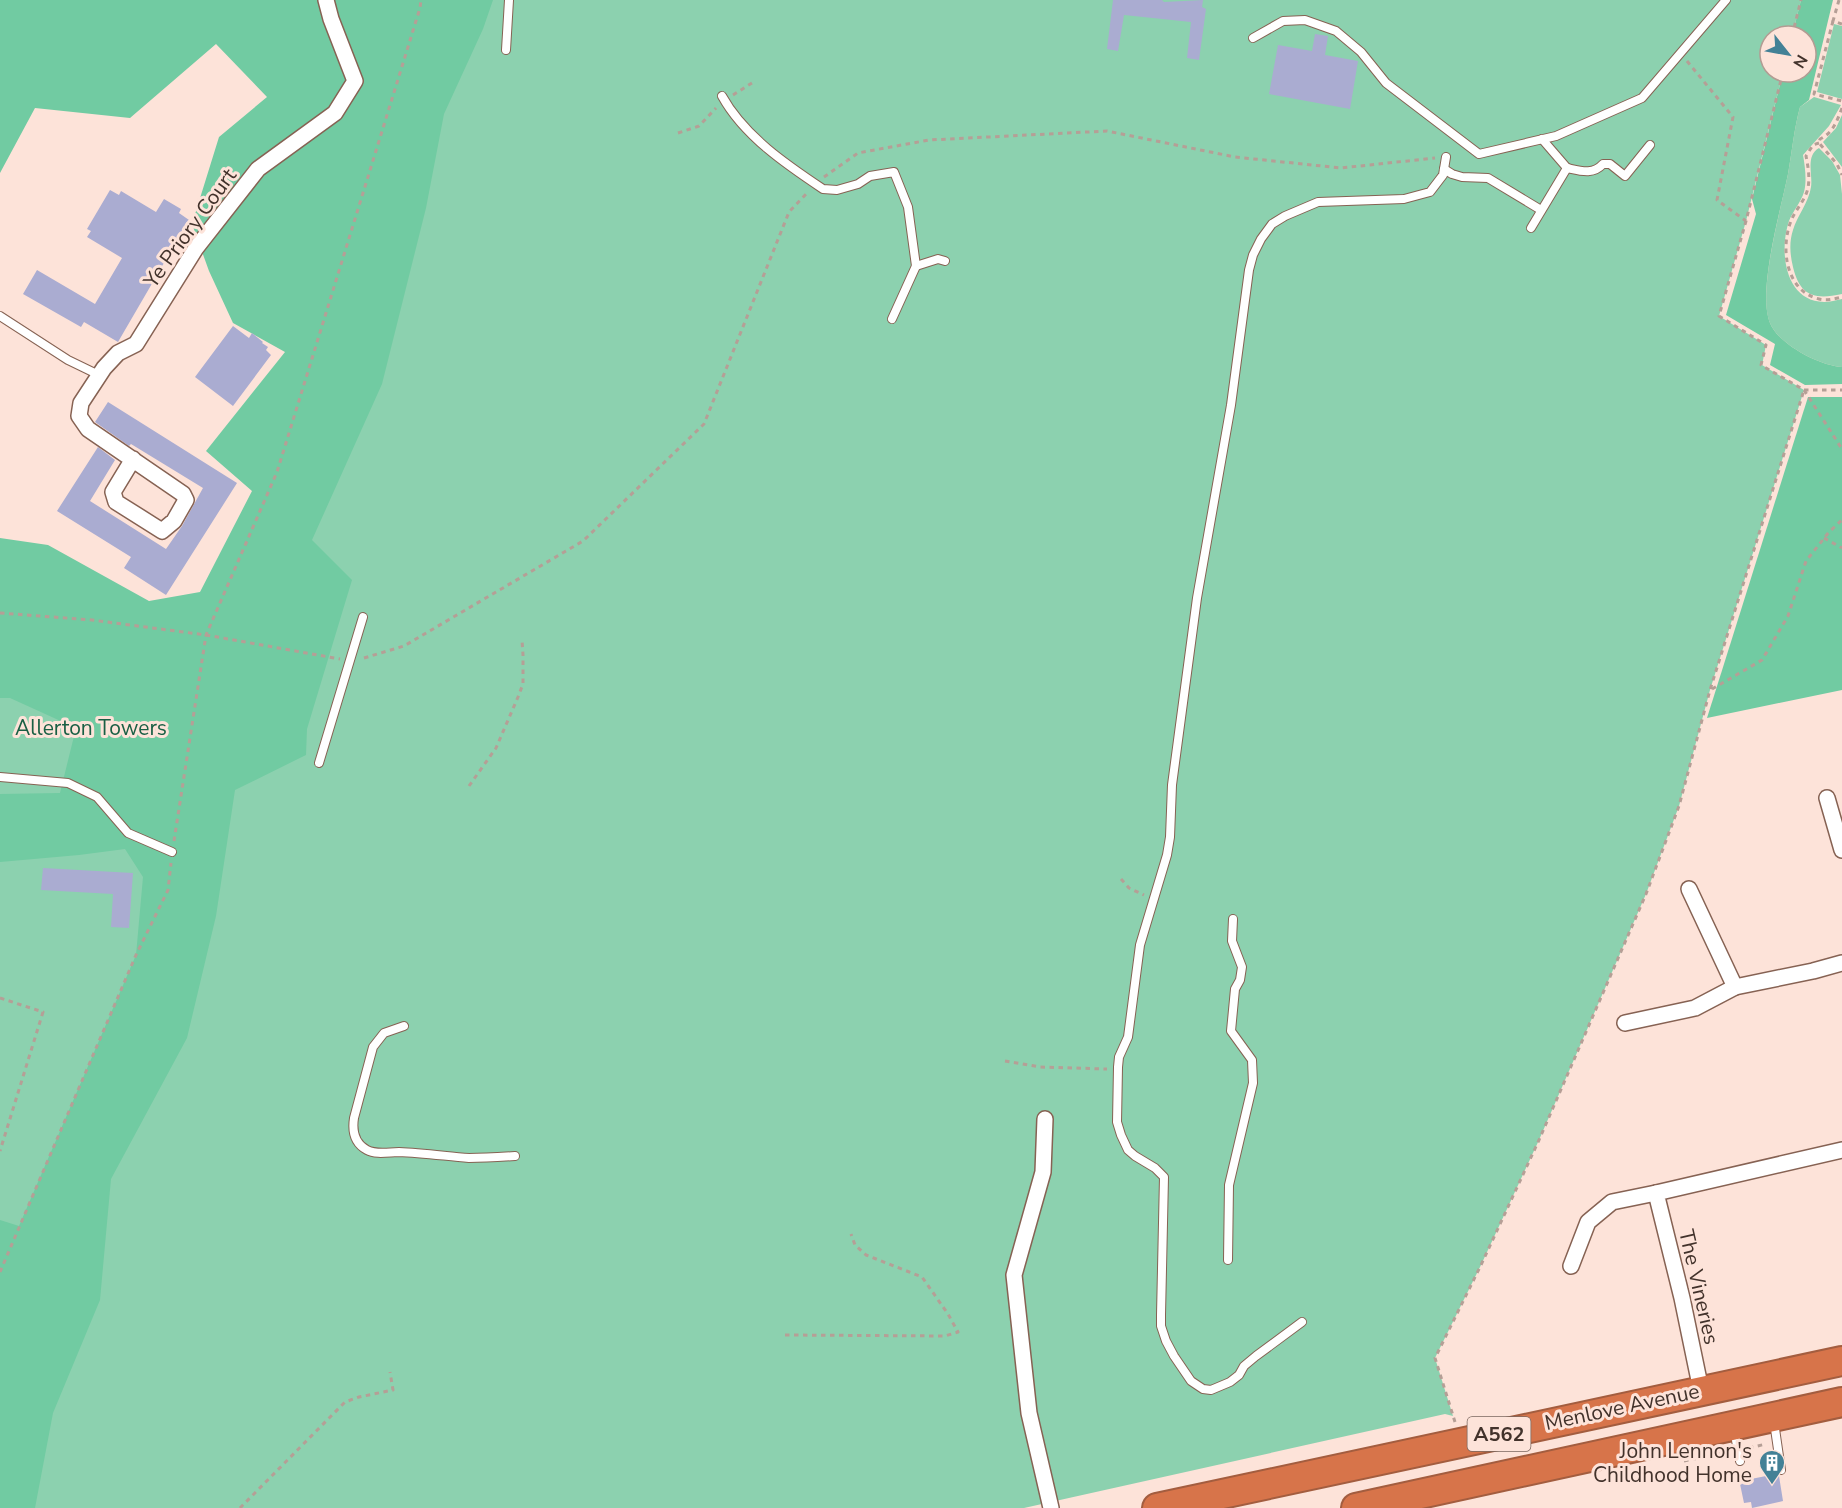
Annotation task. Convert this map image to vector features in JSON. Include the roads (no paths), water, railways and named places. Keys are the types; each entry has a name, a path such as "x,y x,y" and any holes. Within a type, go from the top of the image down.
{"highway":[{"name":"Menlove Avenue","path":"1157,1508 1842,1361"},
{"name":"Menlove Avenue","path":"1356,1508 1773,1417 1839,1406"}],"street":[{"name":"Ye Priory Court","path":"99,375 118,353 136,344 196,248 258,169 335,113 355,81 326,0"},
{"path":"99,375 81,403 79,416 88,429 133,459 183,494 186,500 174,520 162,531 116,502 113,492 133,459"},
{"path":"1827,798 1842,850"},
{"path":"1689,889 1735,987"},
{"path":"1624,1023 1695,1008 1735,987 1842,963"},
{"path":"1045,1119 1043,1172 1014,1275 1029,1413 1052,1508"},
{"path":"1571,1266 1588,1222 1612,1202 1842,1150"},
{"name":"The Vineries","path":"1656,1193 1682,1298 1701,1390"}],"lane":[{"path":"506,50 509,0"},
{"path":"1253,38 1283,21 1305,20 1336,31 1361,51 1386,83 1479,154 1556,136 1642,98 1725,0"},
{"path":"722,96 728,107 753,136 823,189 837,190 858,184 870,176 894,172 908,207 916,266 892,319"},
{"path":"1542,140 1568,168 1584,172 1598,170 1603,164 1610,164 1625,176 1650,145"},
{"path":"1302,1322 1244,1366 1239,1375 1230,1382 1211,1390 1203,1389 1191,1381 1174,1356 1161,1326 1164,1177 1155,1168 1128,1150 1121,1135 1117,1122 1119,1057 1128,1037 1131,1022 1140,945 1167,855 1172,785 1197,598 1231,405 1249,270 1254,255 1272,224 1302,207 1318,202 1404,199 1430,192 1443,175 1446,157"},
{"path":"1530,228 1568,168"},
{"path":"1444,169 1462,177 1488,178 1541,210"},
{"path":"916,266 938,259 945,261"},
{"path":"0,316 68,360 99,375"},
{"path":"319,763 363,617"},
{"path":"0,777 68,783 97,798 128,833 172,852"},
{"path":"1228,1260 1229,1185 1253,1083 1252,1060 1231,1031 1234,989 1240,980 1242,967 1233,941 1233,920"},
{"path":"404,1026 384,1033 373,1047 352,1130 358,1143 366,1150 374,1152 471,1158 515,1156"},
{"path":"1773,1417 1781,1470"},
{"path":"1733,1427 1740,1461"}],"place":[{"name":"John Lennon's Childhood Home","path":"1772,1486"}],"park label":[{"name":"Allerton Towers","path":"91,728"}]}
